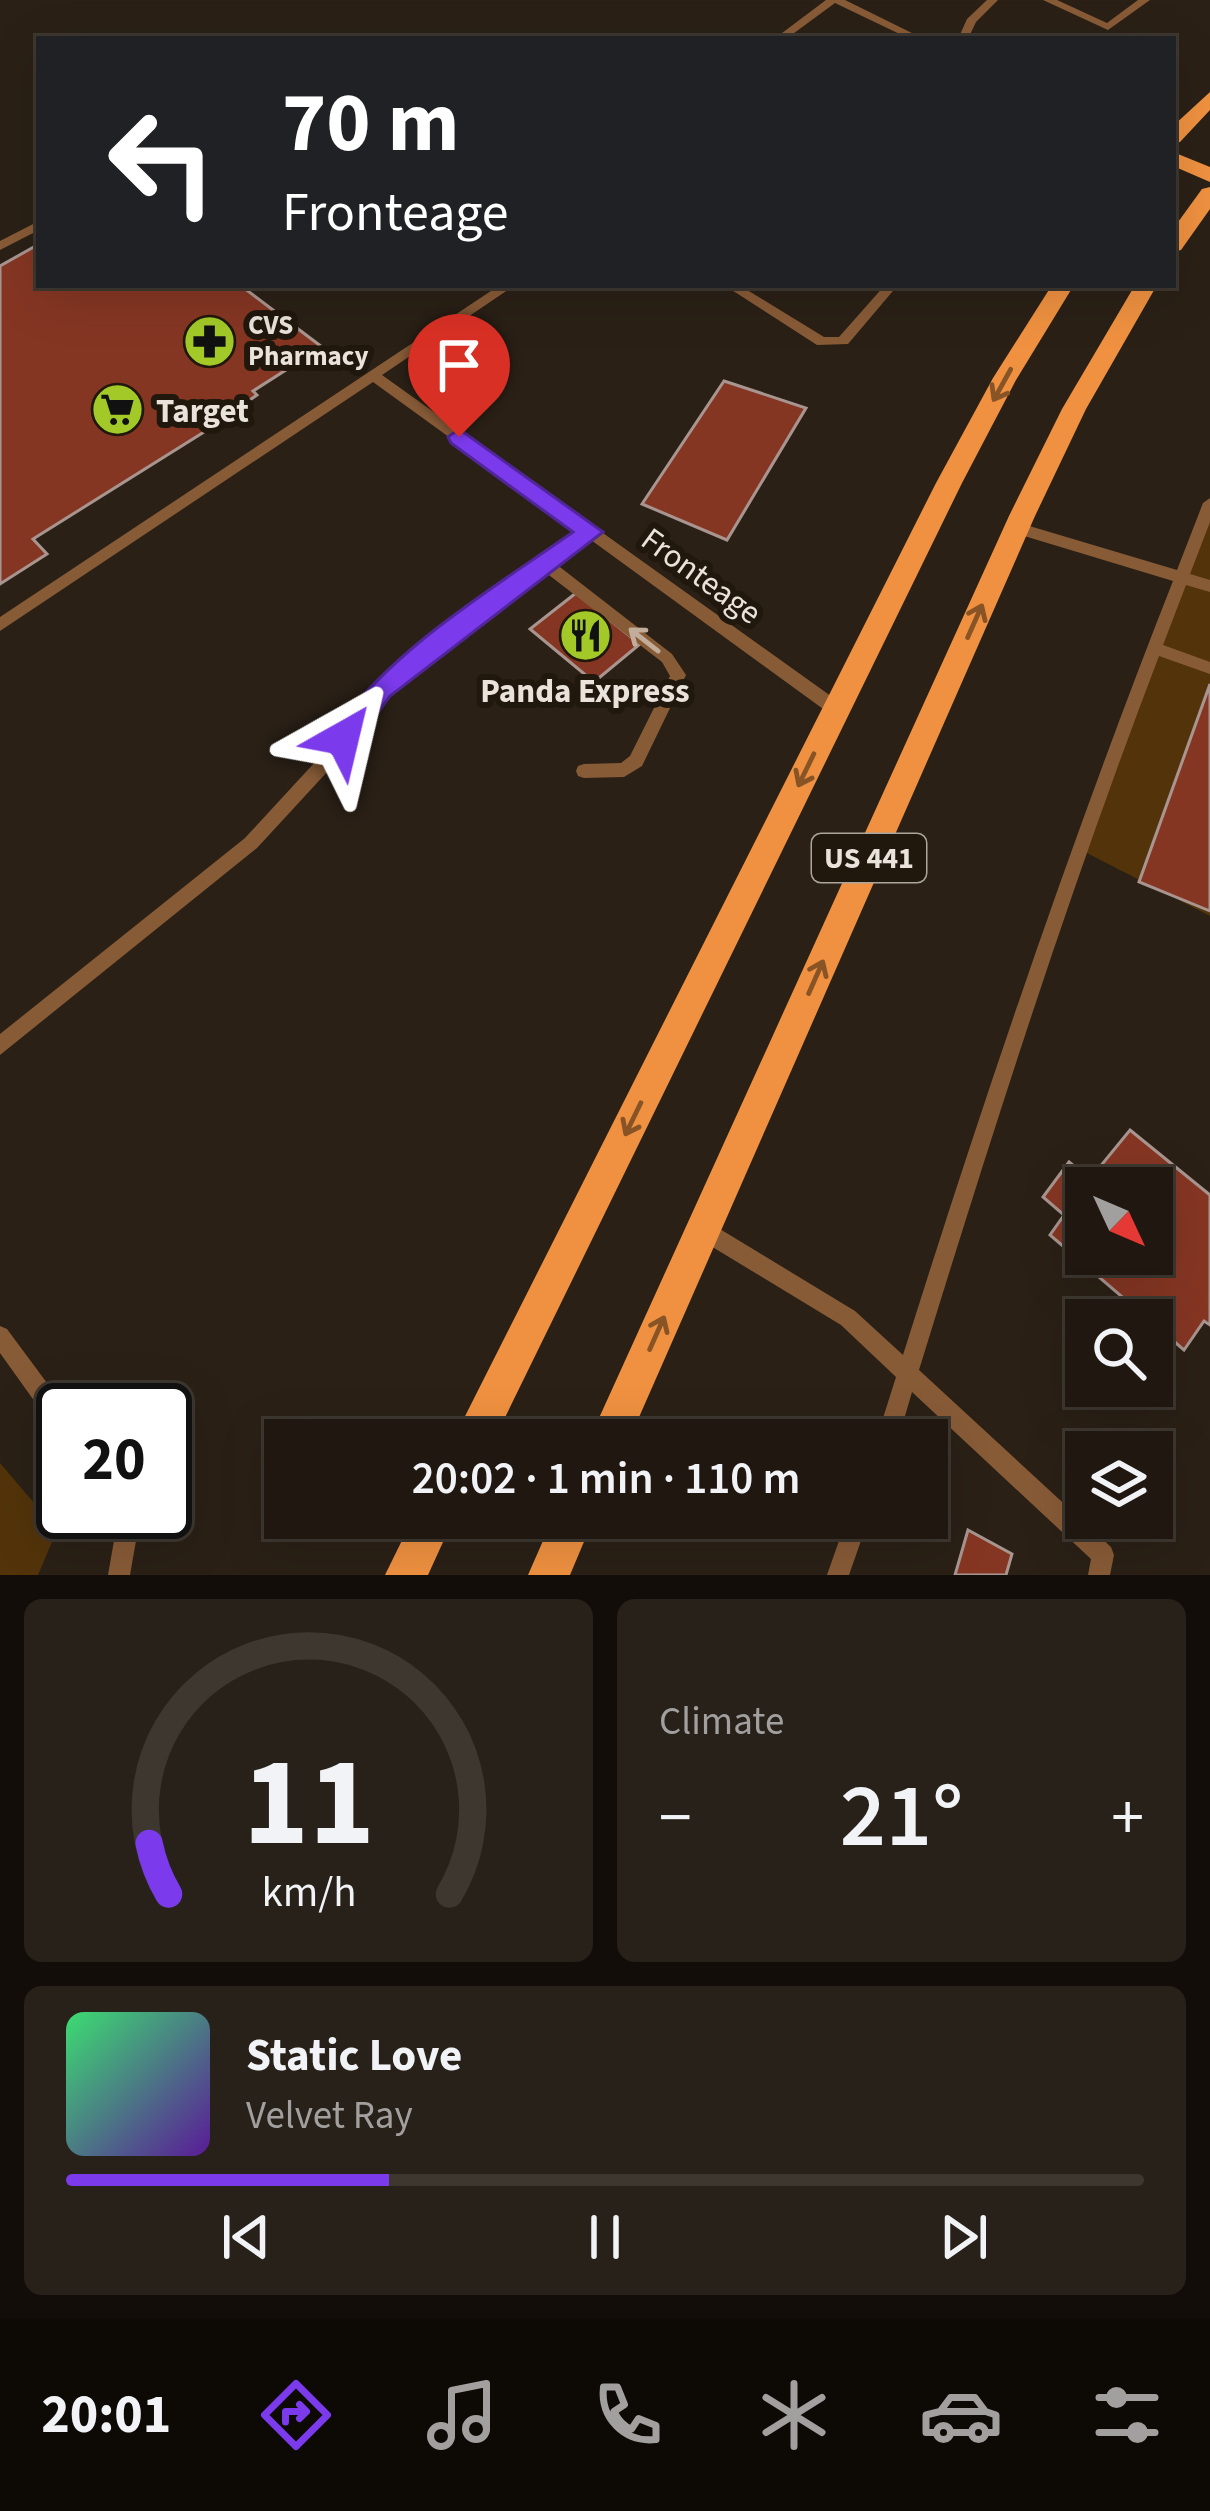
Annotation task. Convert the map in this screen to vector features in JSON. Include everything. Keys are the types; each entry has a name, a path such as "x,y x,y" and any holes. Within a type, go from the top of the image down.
{"main road":[{"path":"1176,135 1210,98"},
{"path":"1176,159 1210,175"},
{"path":"1176,241 1210,194"},
{"name":"US 441","path":"483,1419 949,483 1062,288"},
{"name":"US 441","path":"618,1419 1016,529 1074,409 1144,288"},
{"path":"406,1575 424,1539"},
{"path":"549,1575 565,1539"}],"lane":[{"path":"783,36 835,0 913,36"},
{"path":"964,36 970,21 993,0"},
{"path":"1048,0 1108,27 1145,0"},
{"path":"0,246 36,227"},
{"path":"0,625 504,288"},
{"path":"735,288 822,342 843,341 889,288"},
{"name":"Fronteage","path":"373,375 836,710"},
{"path":"894,1419 988,1117 1154,648 1205,528 1210,503"},
{"path":"1016,529 1210,586"},
{"path":"0,1046 251,843 322,766 380,688 450,631 591,532"},
{"path":"546,565 667,658 678,675 636,761 624,770 584,770"},
{"path":"1154,648 1210,668"},
{"path":"703,1229 848,1318 1103,1555 1099,1575"},
{"path":"0,1336 36,1385"},
{"path":"119,1575 125,1539"},
{"path":"838,1575 851,1539"}],"shaded area":[{"path":"1210,517 1210,916 1077,848"},
{"path":"0,1463 36,1505 36,1539 53,1539 38,1575 0,1575"}],"building":[{"name":"Target","path":"36,246 36,288 244,288 322,347 253,391 257,395 212,427 33,539 47,554 0,584 0,266"},
{"path":"724,381 806,408 727,540 642,504"},
{"name":"Panda Express","path":"576,593 640,644 594,682 530,629"},
{"path":"1210,684 1210,911 1139,882"},
{"path":"1130,1130 1210,1195 1210,1325 1204,1321 1184,1350 1173,1341 1173,1299 1125,1299 1097,1275 1173,1275 1173,1167 1100,1167"},
{"path":"1065,1167 1065,1248 1050,1235 1064,1215 1043,1197"},
{"path":"968,1530 1012,1554 1006,1575 955,1575"}],"place":[{"name":"CVS Pharmacy","path":"209,341"},
{"name":"Target","path":"117,410"},
{"name":"Panda Express","path":"585,636"}],"route":[{"path":"343,738 380,688 450,631 591,532 459,437"}]}
